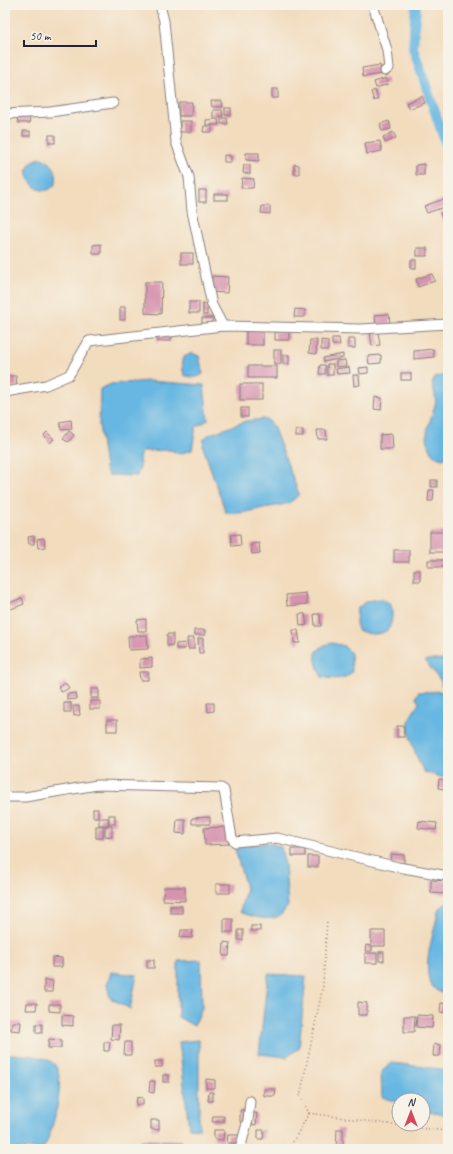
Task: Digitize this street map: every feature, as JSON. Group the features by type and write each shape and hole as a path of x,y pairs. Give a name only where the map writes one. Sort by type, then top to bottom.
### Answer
{"street":[{"path":"162,5 176,142 190,177 192,211 212,305 223,326"},
{"path":"373,5 387,50 388,68 385,71"},
{"path":"5,114 50,112 113,103"},
{"path":"5,392 46,385 69,375 89,341 223,326 361,329 448,324"},
{"path":"5,795 7,798 25,797 78,787 103,785 221,788 224,790 232,838 235,842 278,838 398,867 448,876"},
{"path":"240,1149 248,1120 250,1101"}],"path":[{"path":"309,1113 300,1096 323,986 326,919"},
{"path":"309,1113 448,1131"},
{"path":"289,1149 309,1113"}],"water":[{"path":"41,158 52,165 56,175 56,183 49,189 43,190 36,187 31,182 28,175 28,168 32,162"},
{"path":"192,353 199,356 203,374 200,376 191,377 184,375 184,357"},
{"path":"448,375 448,457 442,459 434,456 428,441 427,430 435,403 432,383 436,377"},
{"path":"148,381 204,385 208,420 196,427 192,450 179,454 171,450 143,451 139,457 140,466 137,476 108,475 105,469 99,424 100,389 111,384"},
{"path":"263,419 269,421 273,426 299,494 286,504 242,512 226,513 203,447 204,439 208,435 246,421"},
{"path":"380,599 391,605 392,617 388,629 383,633 376,634 365,633 358,630 356,623 357,609 366,601"},
{"path":"332,643 344,646 351,653 352,672 342,678 334,679 322,677 317,665 317,651 325,645"},
{"path":"426,660 448,660 448,689 442,686 441,681"},
{"path":"448,691 448,779 424,772 413,747 409,733 409,722 419,703 416,698 418,692"},
{"path":"270,843 281,847 285,865 288,906 283,913 275,918 254,917 240,912 246,888 235,849 236,846"},
{"path":"448,903 448,994 438,991 432,986 429,978 428,958 439,908"},
{"path":"201,960 202,1008 194,1026 178,1017 178,961"},
{"path":"111,972 137,975 130,1009 110,998 107,985"},
{"path":"268,974 306,976 299,1048 287,1057 259,1054"},
{"path":"199,1040 199,1129 189,1128 179,1042"},
{"path":"13,1054 34,1056 45,1059 54,1064 58,1071 59,1093 57,1106 47,1142 43,1149 5,1149 5,1055"},
{"path":"392,1063 448,1070 448,1115 431,1112 431,1092 391,1092 391,1100 382,1097 381,1072"},
{"path":"141,1140 181,1141 181,1149 142,1149"}],"building":[{"path":"380,65 381,74 363,77 362,68"},
{"path":"386,78 388,84 376,88 374,82"},
{"path":"272,89 278,89 278,98 272,98"},
{"path":"375,90 378,99 374,101 371,92"},
{"path":"422,96 425,103 409,109 406,103"},
{"path":"211,101 222,101 223,107 212,107"},
{"path":"179,102 192,102 191,116 179,116"},
{"path":"225,108 231,108 231,115 225,115"},
{"path":"213,110 222,110 223,116 213,117"},
{"path":"29,117 30,123 18,123 17,118"},
{"path":"221,118 227,118 228,124 221,124"},
{"path":"218,119 219,125 206,125 206,120"},
{"path":"180,121 191,121 191,132 180,132"},
{"path":"389,121 391,129 382,131 380,124"},
{"path":"204,126 212,126 212,132 203,132"},
{"path":"23,131 30,131 30,136 23,136"},
{"path":"393,132 396,138 385,143 383,137"},
{"path":"49,135 55,135 55,143 49,143"},
{"path":"380,141 382,151 367,154 365,143"},
{"path":"246,153 259,153 259,161 246,160"},
{"path":"224,155 231,156 231,162 224,162"},
{"path":"294,164 299,165 299,174 294,174"},
{"path":"424,164 424,175 416,175 416,165"},
{"path":"244,165 250,165 250,174 243,173"},
{"path":"242,178 254,179 253,188 241,188"},
{"path":"199,190 206,190 206,202 199,202"},
{"path":"214,194 228,194 228,200 214,200"},
{"path":"444,199 447,206 427,213 424,206"},
{"path":"262,206 270,206 270,214 261,213"},
{"path":"447,211 448,222 444,223 440,213"},
{"path":"101,244 101,254 93,254 93,245"},
{"path":"417,248 427,248 427,256 417,256"},
{"path":"181,253 193,253 193,264 181,264"},
{"path":"411,260 416,260 416,268 411,268"},
{"path":"432,274 435,281 418,287 416,279"},
{"path":"212,276 228,277 227,293 211,292"},
{"path":"145,282 162,282 161,314 145,313"},
{"path":"189,302 199,302 199,313 189,313"},
{"path":"203,304 207,304 207,315 203,315"},
{"path":"120,307 125,307 125,320 120,320"},
{"path":"295,309 305,310 305,317 294,317"},
{"path":"389,314 390,324 376,326 375,315"},
{"path":"202,318 212,318 213,324 202,324"},
{"path":"246,330 263,330 263,345 246,345"},
{"path":"275,332 289,332 289,340 275,340"},
{"path":"370,332 378,332 380,345 372,346"},
{"path":"157,335 171,335 171,341 157,341"},
{"path":"332,338 339,338 340,345 332,345"},
{"path":"348,339 355,339 355,348 348,348"},
{"path":"310,340 317,340 316,354 309,353"},
{"path":"321,340 328,341 328,350 321,350"},
{"path":"433,349 434,357 414,359 414,351"},
{"path":"274,350 281,350 281,364 274,364"},
{"path":"343,354 343,358 324,362 323,358"},
{"path":"283,355 289,355 289,364 283,364"},
{"path":"381,355 381,363 369,364 368,356"},
{"path":"345,360 346,366 336,367 336,361"},
{"path":"327,364 333,364 333,375 327,375"},
{"path":"320,365 325,365 325,374 319,374"},
{"path":"248,366 277,366 277,378 248,378"},
{"path":"349,367 350,373 337,374 336,369"},
{"path":"368,367 368,373 360,374 359,368"},
{"path":"401,373 411,373 411,380 401,380"},
{"path":"353,375 359,375 360,385 354,386"},
{"path":"7,376 16,376 17,386 8,387"},
{"path":"240,384 262,384 262,400 240,400"},
{"path":"375,397 382,398 381,410 374,409"},
{"path":"241,408 248,408 248,417 241,417"},
{"path":"71,420 72,429 61,430 60,422"},
{"path":"296,430 303,430 303,436 296,436"},
{"path":"317,430 326,430 327,439 318,439"},
{"path":"69,431 74,435 68,442 63,439"},
{"path":"47,432 54,439 50,443 44,435"},
{"path":"392,434 393,449 380,449 380,435"},
{"path":"431,480 437,480 437,487 431,487"},
{"path":"429,490 434,490 433,501 428,501"},
{"path":"430,532 445,532 445,552 430,552"},
{"path":"240,534 241,545 232,546 231,535"},
{"path":"34,536 34,544 29,544 28,537"},
{"path":"44,538 45,547 38,548 37,539"},
{"path":"259,543 260,553 252,554 251,544"},
{"path":"394,550 409,550 409,562 394,562"},
{"path":"428,560 444,560 444,567 428,567"},
{"path":"414,570 420,570 420,581 414,581"},
{"path":"306,593 307,604 287,606 286,595"},
{"path":"22,598 24,604 11,609 9,603"},
{"path":"299,614 305,614 307,625 300,626"},
{"path":"314,614 320,614 321,626 315,626"},
{"path":"146,619 146,631 138,631 137,620"},
{"path":"194,630 205,630 205,635 194,635"},
{"path":"293,630 298,630 300,643 294,643"},
{"path":"167,634 173,634 173,645 167,646"},
{"path":"147,635 148,649 129,650 128,636"},
{"path":"187,638 194,638 194,649 188,649"},
{"path":"198,638 203,638 203,653 199,653"},
{"path":"185,643 185,649 176,649 176,644"},
{"path":"152,658 152,667 140,668 140,659"},
{"path":"139,672 148,672 148,680 140,680"},
{"path":"65,682 69,688 62,692 58,687"},
{"path":"91,689 99,689 99,698 91,698"},
{"path":"76,693 77,699 67,700 67,694"},
{"path":"90,701 100,701 100,709 90,709"},
{"path":"64,703 71,703 71,712 64,712"},
{"path":"207,703 214,703 214,711 208,712"},
{"path":"73,706 79,706 80,715 74,716"},
{"path":"107,720 117,720 117,731 107,731"},
{"path":"397,726 404,726 404,737 397,737"},
{"path":"439,779 445,780 444,789 438,788"},
{"path":"93,809 98,809 98,817 93,817"},
{"path":"109,815 115,815 115,824 109,824"},
{"path":"210,817 210,824 192,824 192,818"},
{"path":"99,818 108,818 108,825 99,825"},
{"path":"177,819 185,819 185,834 176,833"},
{"path":"419,821 437,823 436,830 418,828"},
{"path":"96,826 103,826 103,838 96,838"},
{"path":"105,826 112,826 112,837 105,836"},
{"path":"229,827 229,844 205,845 204,828"},
{"path":"292,849 305,849 305,856 292,856"},
{"path":"391,854 404,855 404,864 390,863"},
{"path":"308,856 318,856 318,867 308,867"},
{"path":"431,880 448,881 447,894 431,893"},
{"path":"216,884 230,884 230,893 216,893"},
{"path":"164,887 185,887 185,901 163,900"},
{"path":"170,906 182,906 182,913 170,913"},
{"path":"224,919 233,919 233,932 224,932"},
{"path":"251,926 260,926 260,931 251,931"},
{"path":"181,930 193,930 192,938 180,937"},
{"path":"238,930 243,930 243,940 238,940"},
{"path":"371,931 385,931 385,946 372,946 372,951 365,951 366,945 371,946"},
{"path":"224,942 230,943 229,956 223,956"},
{"path":"379,952 384,952 384,961 379,961"},
{"path":"365,953 377,953 377,963 365,963"},
{"path":"52,957 62,958 62,967 52,967"},
{"path":"147,960 154,960 154,968 147,968"},
{"path":"44,980 53,981 52,992 44,992"},
{"path":"358,1002 367,1003 367,1015 358,1015"},
{"path":"27,1003 37,1003 36,1010 26,1010"},
{"path":"441,1003 448,1004 448,1013 440,1012"},
{"path":"49,1004 60,1004 60,1012 49,1011"},
{"path":"62,1015 73,1016 73,1026 62,1025"},
{"path":"417,1015 433,1016 432,1028 416,1027"},
{"path":"404,1016 415,1016 414,1032 404,1032"},
{"path":"12,1022 21,1022 20,1031 11,1030"},
{"path":"36,1024 42,1024 42,1033 36,1033"},
{"path":"112,1025 120,1025 119,1040 111,1039"},
{"path":"49,1039 61,1040 61,1048 48,1048"},
{"path":"104,1042 110,1042 109,1051 104,1051"},
{"path":"125,1042 131,1042 131,1055 124,1055"},
{"path":"434,1044 441,1045 440,1056 433,1056"},
{"path":"155,1061 162,1061 162,1067 155,1067"},
{"path":"163,1075 169,1075 169,1082 163,1082"},
{"path":"206,1079 215,1080 215,1088 206,1088"},
{"path":"150,1081 155,1081 154,1093 149,1092"},
{"path":"264,1089 276,1089 275,1096 264,1096"},
{"path":"209,1092 213,1092 213,1101 208,1101"},
{"path":"137,1097 143,1098 143,1105 136,1105"},
{"path":"240,1110 247,1110 246,1122 240,1122"},
{"path":"252,1113 257,1113 256,1125 251,1124"},
{"path":"213,1116 224,1116 224,1122 212,1122"},
{"path":"151,1120 159,1120 159,1130 151,1129"},
{"path":"337,1129 343,1129 343,1149 336,1149"},
{"path":"214,1130 224,1130 223,1140 214,1139"},
{"path":"258,1130 264,1130 263,1139 258,1139"},
{"path":"228,1135 241,1135 241,1138 238,1138 238,1143 227,1143"}],"waterway":[{"path":"416,5 413,48 448,150"}]}
